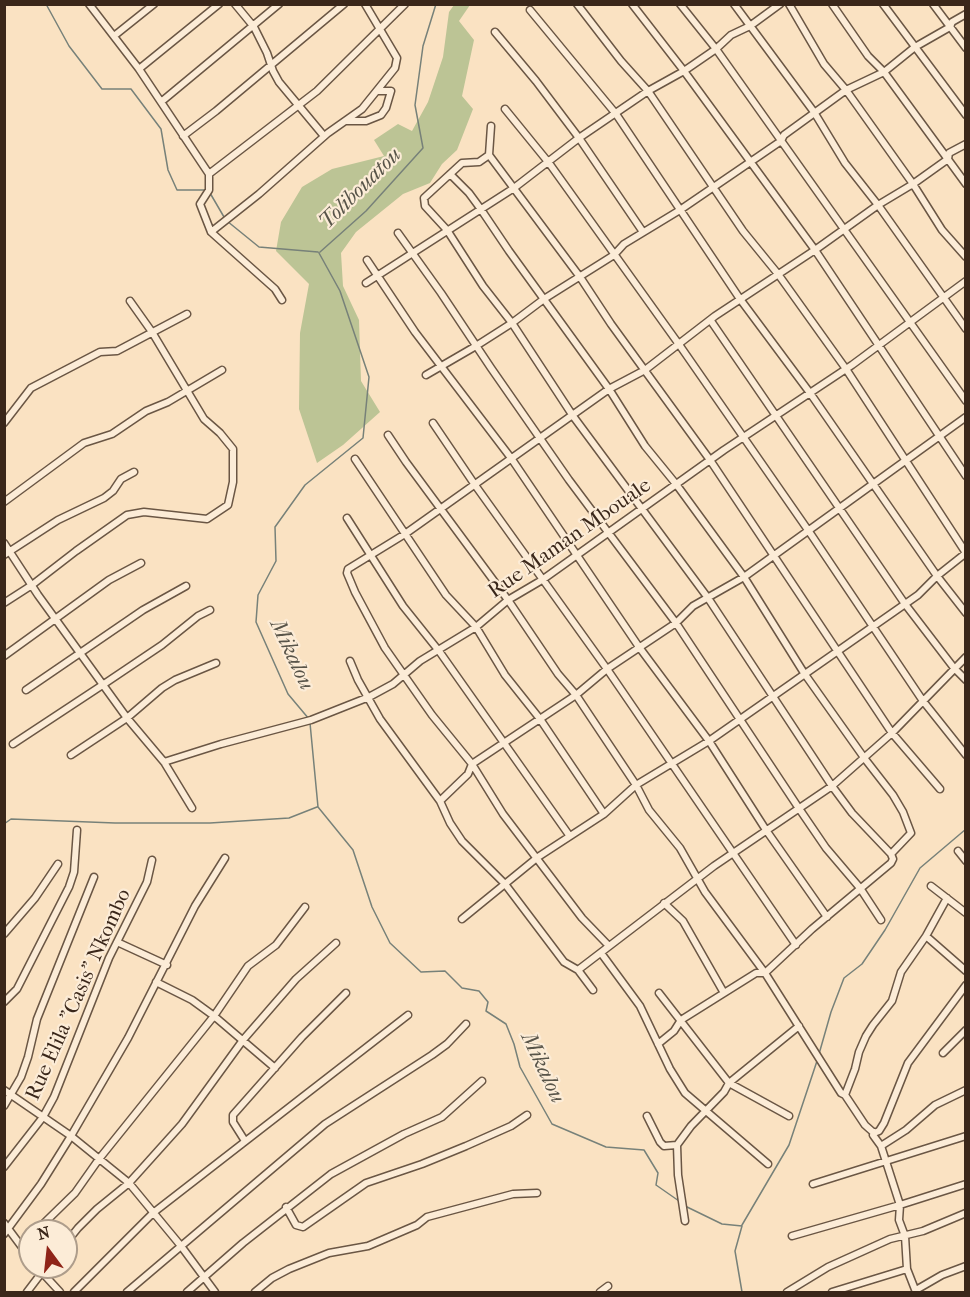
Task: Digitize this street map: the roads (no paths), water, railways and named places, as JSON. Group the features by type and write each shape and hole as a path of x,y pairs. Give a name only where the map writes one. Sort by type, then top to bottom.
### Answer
{"street":[{"path":"89,4 139,69 209,174 208,190 200,204 211,232 275,290 282,300"},
{"path":"114,36 154,4"},
{"path":"139,69 219,4"},
{"path":"235,4 254,27 279,82 324,136"},
{"path":"161,102 279,4"},
{"path":"183,136 344,4"},
{"path":"211,232 259,194 324,136 362,110 395,68 398,58 365,4"},
{"path":"209,174 299,106 381,30 405,4"},
{"path":"462,919 538,857 604,814 636,785 710,741 918,595 966,553 846,369 778,274 743,231 648,91 621,61 577,4"},
{"path":"632,4 815,250 966,476"},
{"path":"680,4 716,49 966,402"},
{"path":"734,4 814,112 845,163 878,205 966,329"},
{"path":"366,283 514,188 579,138 648,91 684,71 716,49 731,35 750,26 780,4"},
{"path":"789,4 824,64 846,90 913,184 942,230 966,257"},
{"path":"832,4 868,56 884,72 966,184"},
{"path":"884,4 966,115"},
{"path":"933,4 966,48"},
{"path":"530,10 616,114 740,299 810,393 937,576 966,613"},
{"path":"426,375 476,346 544,299 614,255 624,244 680,210 781,141 784,135 846,90 884,72 915,47 950,27 952,22 966,14"},
{"path":"495,32 579,138 643,232"},
{"path":"346,121 366,121 381,115 386,108 391,91 377,91"},
{"path":"505,109 549,163 678,343 808,530 922,701 966,755"},
{"path":"491,126 489,155 580,277 710,460 775,554 892,733 940,789"},
{"path":"609,946 582,918 538,857 503,814 472,764 432,715 385,648 347,573 351,566 405,534 609,389 645,369 715,316 878,205 913,184 948,159 949,153 966,144"},
{"path":"489,155 479,162 462,163 423,201 425,206 447,230 573,416 708,598 832,786 852,813 891,854 893,859 765,973 756,973 681,1020 674,1031 658,1044"},
{"path":"450,174 480,208 609,389 645,446 676,484 744,577 804,674 893,795 911,831 910,836 891,854"},
{"path":"398,233 611,538 676,623 826,848 860,888 881,920"},
{"path":"367,260 403,315 511,458 639,647 710,741 766,830 827,917"},
{"name":"Rue Maman Mbouale","path":"164,762 220,744 310,720 369,697 405,675 420,661 476,627 508,600 610,534 676,484 846,369 966,281"},
{"path":"4,603 127,515 144,512 207,519 228,505 233,482 233,449 204,419 152,332 130,301"},
{"path":"4,423 31,388 100,352 117,351 187,314"},
{"path":"711,321 905,604 954,668 966,680"},
{"path":"4,502 84,443 112,434 146,411 168,402 222,370"},
{"path":"440,801 468,774 472,764 576,695 608,669 676,623 693,606 744,577 966,417"},
{"path":"434,423 542,580 608,669 796,945"},
{"path":"388,435 405,462 508,600 558,674 576,695 636,785 649,810 680,848 696,878 765,973 840,1093 845,1095 865,1125 874,1133 873,1135 881,1146 900,1205 899,1220 904,1236 909,1280 916,1291 942,1275 966,1266"},
{"path":"355,459 446,595 476,627 505,675 540,719 604,814"},
{"path":"7,553 58,520 104,498 113,491 121,479 134,472"},
{"path":"347,518 403,606 439,651 569,835"},
{"path":"4,543 7,553 127,718 164,762 192,808"},
{"path":"4,656 109,580 141,563"},
{"path":"26,690 143,610 186,586"},
{"path":"13,744 162,645 198,616 210,610"},
{"path":"578,970 696,878 832,786 865,759 966,657"},
{"path":"350,661 380,719 440,801 450,823 462,841 505,884 564,962 578,970 593,990"},
{"path":"71,755 127,718 168,684 216,663"},
{"path":"4,1002 16,989 69,887 74,872 77,830"},
{"path":"958,851 966,861"},
{"path":"18,1242 6,1228 41,1184 71,1136 128,1038 195,906 225,858"},
{"name":"Rue Elila \"Casis\" Nkombo","path":"4,1167 43,1117 54,1096 117,942 147,882 152,860"},
{"path":"4,933 35,898 58,864"},
{"path":"4,1106 21,1077 37,1019 94,877"},
{"path":"931,886 966,912"},
{"path":"845,1095 866,1036 892,1001 901,972 926,936 947,898"},
{"path":"664,903 683,921 724,993"},
{"path":"49,1219 69,1200 99,1159 214,1016 248,966 276,945 305,907"},
{"path":"926,936 966,970"},
{"path":"117,942 167,965"},
{"path":"78,1230 91,1215 129,1183 173,1135 243,1040 296,979 336,943"},
{"path":"600,953 640,1006 675,1079 685,1093 768,1164"},
{"path":"156,982 192,1000 275,1068"},
{"path":"874,1133 879,1131 885,1123 908,1063 966,984"},
{"path":"245,1141 232,1118 328,1009 346,993"},
{"path":"659,993 729,1083 789,1116"},
{"path":"74,1293 153,1213 408,1015"},
{"path":"127,1293 325,1124 440,1050 466,1024"},
{"path":"685,1221 678,1175 677,1145 724,1092 729,1083 799,1026"},
{"path":"943,1053 966,1030"},
{"path":"187,1293 286,1207 331,1174 404,1134 442,1117 482,1081"},
{"path":"4,1090 71,1136 129,1183 205,1276 215,1293"},
{"path":"881,1146 906,1130 935,1105 966,1090"},
{"path":"286,1207 296,1225 303,1227 366,1183 422,1164 465,1146 511,1126 526,1115"},
{"path":"647,1116 664,1146 677,1145"},
{"path":"813,1184 966,1136"},
{"path":"792,1236 966,1184"},
{"path":"255,1293 272,1278 289,1269 329,1253 368,1246 417,1225 427,1216 513,1194 537,1193"},
{"path":"787,1293 828,1267 890,1239 923,1231 966,1213"},
{"path":"832,1293 907,1269"},
{"path":"27,1293 37,1279"},
{"path":"46,1279 60,1293"},
{"path":"600,1293 608,1286"}],"waterway":[{"name":"Mikalou","path":"46,4 69,46 102,89 131,89 161,129 168,170 177,190 206,190"},
{"name":"Tolibouatou","path":"320,252 366,211 423,148 415,105 423,46 436,4"},
{"name":"Mikalou","path":"210,193 224,217"},
{"name":"Mikalou","path":"227,221 259,247 318,252"},
{"name":"Mikalou","path":"309,719 288,694 256,622 258,595 276,561 275,527 305,485 363,438 369,377 340,291 319,253"},
{"name":"Mikalou","path":"310,723 318,807 353,850 372,907 390,943 421,972 445,971 462,988 479,991 488,1002 486,1011 506,1024 520,1067 552,1124 606,1147 644,1150 658,1173 656,1185 679,1201"},
{"path":"4,824 11,819 115,823 210,823 289,818 317,807"},
{"path":"819,1054 844,978 862,964 885,930 920,868 966,829"},
{"path":"742,1225 789,1145 817,1061"},
{"name":"Mikalou","path":"685,1206 722,1224 742,1226 735,1251 742,1292"}]}
